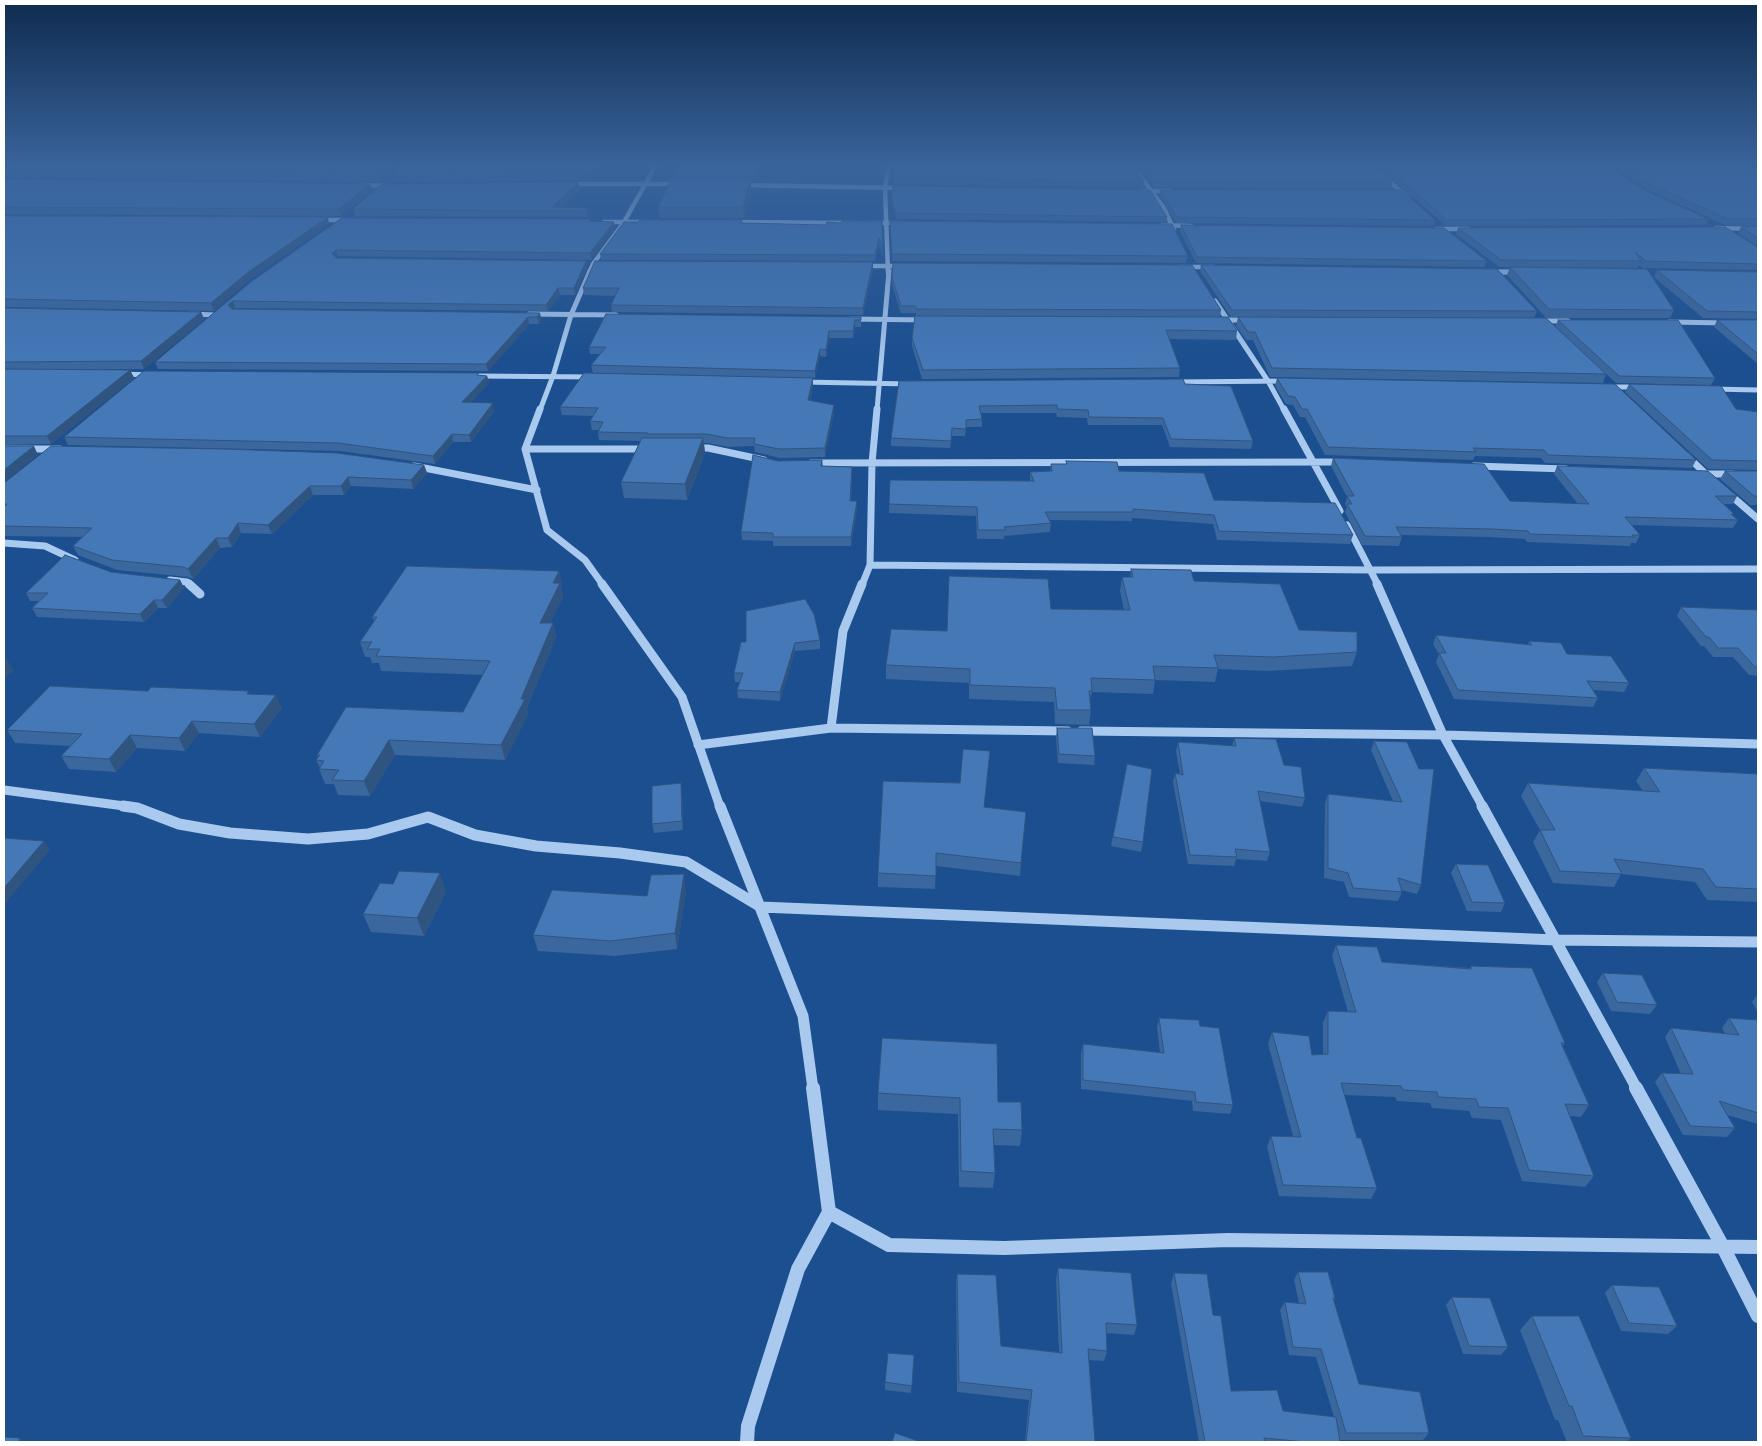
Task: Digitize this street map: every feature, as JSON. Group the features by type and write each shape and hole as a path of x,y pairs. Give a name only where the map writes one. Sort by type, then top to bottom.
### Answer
{"street":[{"path":"618,230 593,264 570,315 553,376 525,449 547,530 585,560 682,697 716,797 761,906 803,1016 829,1212 798,1269 748,1426 747,1442"},
{"path":"831,728 843,631 870,565 872,463 889,266 886,230"},
{"path":"1445,230 1451,236"},
{"path":"1188,259 1197,275"},
{"path":"859,266 908,266"},
{"path":"1490,266 1504,279"},
{"path":"1172,267 1222,268"},
{"path":"1478,272 1527,272"},
{"path":"1213,298 1268,381 1372,570 1443,735 1723,1247 1758,1316"},
{"path":"208,321 223,309"},
{"path":"187,314 216,315"},
{"path":"523,314 620,316"},
{"path":"1536,314 1550,328"},
{"path":"845,319 934,320"},
{"path":"1208,320 1256,320"},
{"path":"1533,321 1572,322"},
{"path":"1660,322 1739,323"},
{"path":"138,380 153,372"},
{"path":"117,374 145,375"},
{"path":"473,376 602,378"},
{"path":"1168,382 1298,381"},
{"path":"790,382 919,384"},
{"path":"1606,383 1615,387 1622,394"},
{"path":"1615,387 1643,388"},
{"path":"1701,389 1758,390"},
{"path":"48,454 64,446"},
{"path":"689,448 708,448 770,461"},
{"path":"4,449 55,449"},
{"path":"525,449 650,449"},
{"path":"1685,454 1714,481"},
{"path":"807,463 1312,460 1352,462"},
{"path":"406,465 537,490"},
{"path":"1470,466 1578,470"},
{"path":"1696,474 1741,474"},
{"path":"1721,487 1758,519"},
{"path":"4,543 45,546 82,563"},
{"path":"870,565 1372,570 1758,569"},
{"path":"159,579 186,582 200,594"},
{"path":"698,744 831,728 1443,735 1758,744"},
{"path":"4,790 137,808 179,824 230,833 308,839 368,834 428,817 475,835 536,846 620,853 686,862 761,906 1556,940 1758,942"},
{"path":"829,1212 889,1245 1004,1248 1228,1240 1758,1247"}],"building":[{"path":"4,230 309,230 247,273 211,303 4,299"},
{"path":"324,230 607,230 590,253 336,250 332,253 336,258 586,261 574,288 558,288 546,305 233,301 228,305 232,309 540,313 537,317 528,317 486,364 155,362 252,281"},
{"path":"618,230 882,230 883,251 879,238 875,255 600,254"},
{"path":"891,230 1175,230 1188,256 892,254"},
{"path":"1184,230 1447,230 1487,261 1197,257"},
{"path":"1461,230 1731,230 1758,247 1758,264 1646,261 1635,252 1641,261 1501,260"},
{"path":"1746,230 1758,230 1758,238"},
{"path":"595,261 873,262 863,308 611,305 619,288 583,288"},
{"path":"893,263 1192,265 1221,310 916,309 916,306 901,306 892,278"},
{"path":"1201,265 1497,269 1537,311 1232,310"},
{"path":"1510,267 1647,269 1674,310 1549,309"},
{"path":"1657,270 1758,272 1758,312 1707,311"},
{"path":"4,308 201,312 141,361 4,362"},
{"path":"606,314 861,317 861,320 855,320 853,331 829,331 826,350 820,349 815,371 591,365 606,347 589,347"},
{"path":"915,316 1228,317 1237,331 1166,330 1180,368 923,370 912,338"},
{"path":"1238,317 1546,318 1606,374 1272,368 1255,332 1248,332"},
{"path":"1558,320 1678,320 1715,378 1619,376"},
{"path":"1717,320 1758,320 1758,354"},
{"path":"4,369 130,370 47,436 4,436"},
{"path":"144,371 479,373 477,375 487,376 462,402 493,403 469,435 452,434 433,456 338,443 64,437"},
{"path":"584,373 813,378 808,400 834,405 825,448 779,449 754,444 755,438 727,438 707,434 598,432 603,422 590,421 598,408 560,407"},
{"path":"1277,378 1615,384 1696,460 1548,455 1544,450 1473,448 1476,452 1328,447 1307,409 1302,409 1295,397 1288,396"},
{"path":"1183,379 1185,384 1231,386 1253,441 1171,439 1163,418 1089,417 1088,410 1057,409 1057,405 979,406 982,419 966,420 966,429 952,428 951,441 891,438 899,381"},
{"path":"1629,384 1721,386 1736,409 1758,412 1758,461 1712,460"},
{"path":"642,438 703,438 685,484 621,482"},
{"path":"4,446 34,446 4,470"},
{"path":"51,446 337,453 424,465 411,480 348,477 341,486 310,486 268,525 238,523 228,538 216,538 188,569 112,560 73,546 92,528 4,526 4,507 7,504 4,504 4,483"},
{"path":"753,455 778,461 822,460 821,466 852,467 850,501 857,501 851,537 773,537 773,533 741,532"},
{"path":"1333,458 1484,464 1510,501 1589,504 1557,466 1708,471 1737,496 1715,496 1738,520 1625,517 1640,535 1632,535 1634,537 1530,534 1528,531 1492,529 1396,527 1402,537 1365,536 1347,504 1352,504 1347,496 1354,496"},
{"path":"1066,461 1117,462 1119,471 1204,473 1214,500 1335,503 1353,535 1219,531 1214,515 1133,509 1133,512 1045,512 1051,523 1004,527 1005,530 978,530 977,507 889,504 890,480 1034,481 1030,472 1052,471 1051,464 1067,464"},
{"path":"1725,471 1758,471 1758,496 1754,496"},
{"path":"65,555 111,572 180,580 162,600 154,600 140,614 32,608 48,593 26,593"},
{"path":"407,566 559,571 553,583 560,583 540,623 553,623 521,699 525,699 501,745 389,740 364,781 332,780 339,770 319,769 324,761 316,760 320,755 317,755 346,707 463,712 490,661 376,656 380,649 367,649 372,642 360,642 377,617 372,617"},
{"path":"1131,569 1191,570 1194,581 1280,584 1299,630 1357,632 1357,652 1273,657 1214,655 1218,668 1153,666 1155,680 1091,678 1092,691 1089,691 1091,710 1057,710 1055,688 970,685 970,669 886,665 891,629 947,631 949,576 1048,579 1051,609 1130,610 1122,577 1133,577"},
{"path":"805,599 814,614 820,640 795,643 780,692 737,690 743,673 734,673 741,642 746,642 746,611"},
{"path":"1681,607 1758,610 1758,667 1755,667 1738,648 1718,648 1709,637 1706,637"},
{"path":"1436,635 1532,645 1529,641 1561,643 1567,654 1611,656 1629,683 1587,681 1598,698 1458,690 1439,653 1446,653"},
{"path":"50,686 148,691 151,687 249,691 247,694 276,695 254,724 192,721 179,738 130,735 109,759 61,756 82,734 7,730"},
{"path":"1057,728 1092,728 1095,756 1059,754"},
{"path":"1234,738 1276,739 1284,765 1301,767 1305,798 1258,791 1270,852 1235,849 1237,857 1190,855 1175,773 1183,775 1178,742 1236,746"},
{"path":"1374,741 1407,742 1419,769 1434,769 1421,885 1398,878 1402,892 1353,888 1348,873 1328,868 1328,794 1402,802"},
{"path":"963,749 990,751 984,807 1026,812 1021,863 936,853 936,876 878,873 883,781 960,783"},
{"path":"1127,764 1152,769 1143,842 1113,837"},
{"path":"1644,768 1758,774 1758,889 1716,887 1703,869 1614,859 1622,874 1560,871 1540,830 1555,830 1528,783 1660,792"},
{"path":"681,783 682,821 652,824 652,786"},
{"path":"4,838 44,841 4,888"},
{"path":"1456,864 1488,865 1505,903 1472,902"},
{"path":"399,871 440,873 417,918 363,914 380,883 393,884"},
{"path":"684,874 675,933 611,941 533,935 552,890 647,896 651,875"},
{"path":"1336,945 1377,947 1382,962 1471,969 1471,966 1532,968 1565,1043 1561,1043 1589,1105 1565,1104 1594,1176 1529,1170 1508,1108 1479,1107 1476,1099 1438,1097 1437,1092 1403,1090 1401,1086 1341,1083 1357,1138 1361,1138 1377,1188 1283,1185 1271,1136 1301,1137 1272,1032 1309,1036 1312,1055 1328,1054 1328,1011 1356,1012"},
{"path":"1603,973 1642,975 1657,1005 1617,1002"},
{"path":"1159,1018 1199,1020 1200,1026 1219,1028 1233,1105 1196,1102 1195,1092 1083,1080 1083,1044 1164,1053"},
{"path":"1729,1018 1758,1020 1758,1113 1719,1101 1735,1128 1690,1126 1662,1073 1693,1074 1671,1028 1739,1035"},
{"path":"882,1038 997,1044 998,1102 1021,1102 1022,1130 993,1129 995,1173 961,1171 960,1098 878,1093"},
{"path":"1058,1268 1131,1273 1137,1325 1106,1323 1107,1351 1088,1349 1095,1442 1026,1442 1032,1390 959,1382 957,1274 996,1275 1001,1346 1062,1353"},
{"path":"1298,1272 1328,1272 1335,1298 1333,1298 1359,1384 1420,1392 1429,1433 1346,1433 1321,1349 1293,1347 1285,1302 1306,1304"},
{"path":"1174,1273 1207,1274 1213,1315 1221,1316 1231,1391 1277,1390 1283,1411 1336,1417 1340,1442 1305,1442 1264,1438 1265,1442 1205,1442"},
{"path":"1612,1285 1659,1287 1677,1326 1629,1323"},
{"path":"1452,1297 1490,1298 1508,1347 1469,1346"},
{"path":"1532,1316 1579,1316 1631,1438 1583,1436 1572,1406 1569,1406"},
{"path":"888,1353 914,1355 912,1386 885,1382"},
{"path":"895,1433 921,1442 892,1442"},
{"path":"4,1437 20,1438 18,1442 4,1442"}]}
